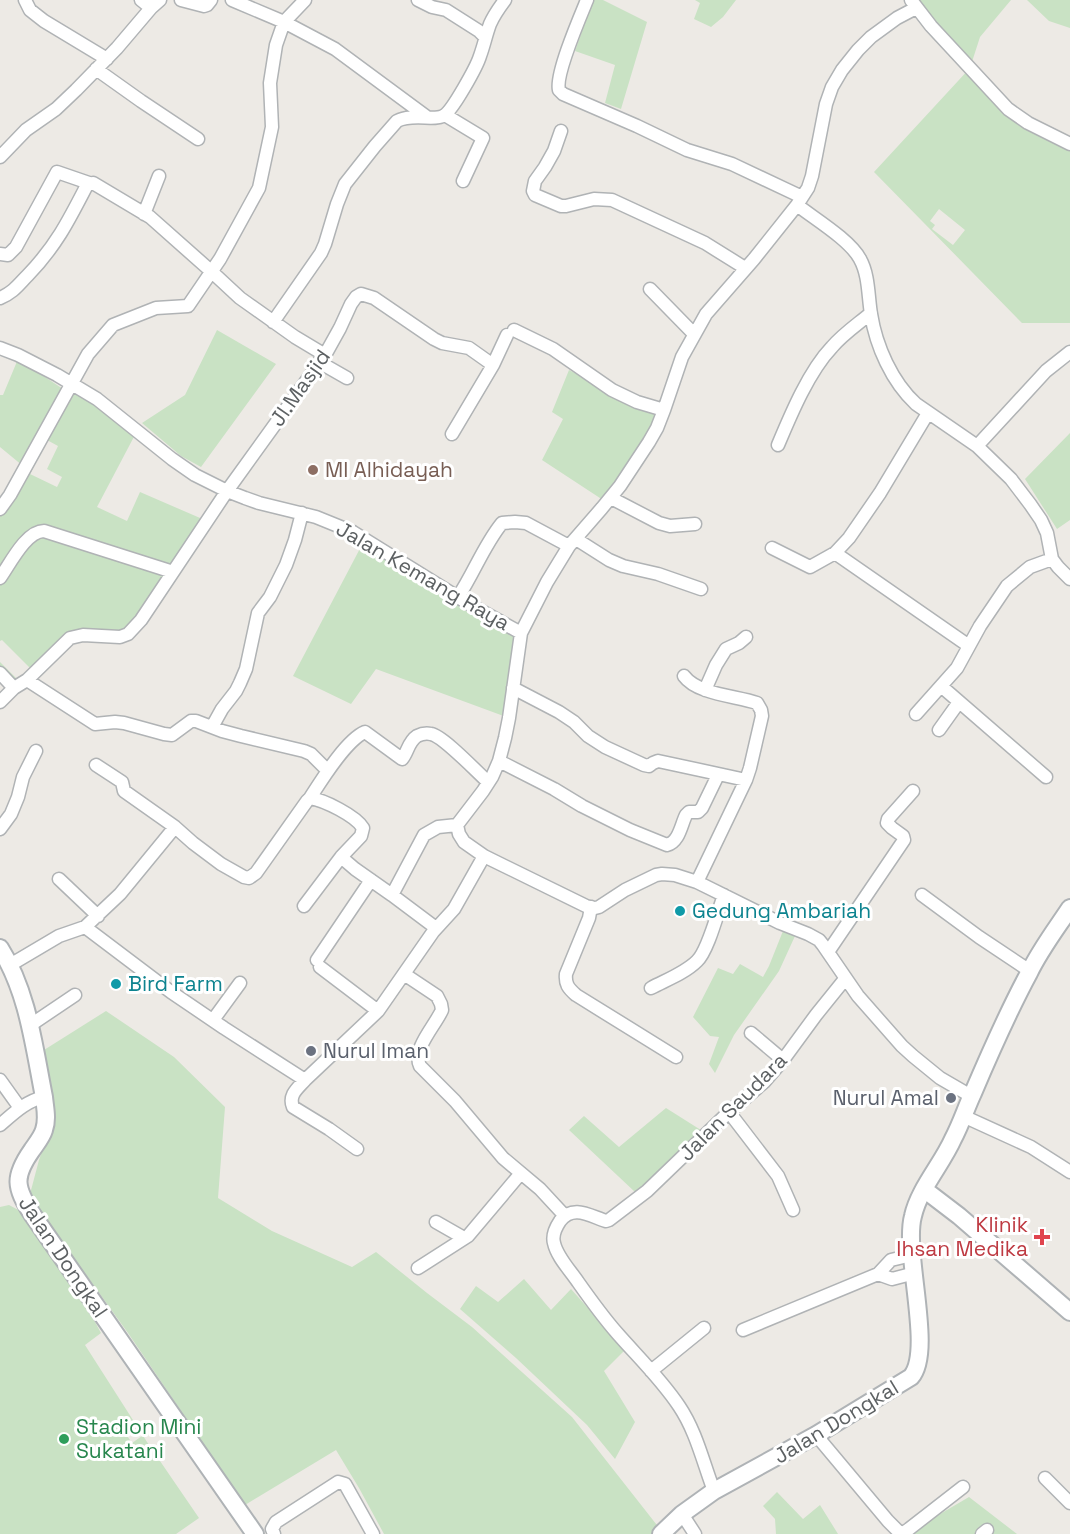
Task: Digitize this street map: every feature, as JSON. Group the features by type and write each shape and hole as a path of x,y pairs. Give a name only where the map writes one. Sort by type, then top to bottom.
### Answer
{"street":[{"path":"25,0 30,10 44,21 107,59"},
{"path":"0,157 26,130 52,113 65,101 107,59 156,4 141,0"},
{"path":"181,0 204,6 211,0"},
{"path":"232,0 284,22 336,49 427,117"},
{"path":"0,509 88,354 113,325 156,308 188,306 212,272 259,188 272,127 270,83 276,45 284,22 305,0"},
{"path":"418,0 432,7 447,10 485,37"},
{"path":"273,322 321,253 340,193 351,176 397,121 408,117 445,115 480,57 485,37 505,0"},
{"path":"587,0 558,81 559,90 563,94 687,150 732,164 752,173 799,201 856,253 865,270 871,313 879,345 894,376 908,397 978,446 1011,479 1030,504 1047,533 1052,559 1070,579"},
{"path":"521,633 547,582 573,542 611,498 649,442 664,410 676,371 706,314 799,201 813,176 826,104 832,87 842,70 871,37 913,4 1008,109 1028,123 1070,144"},
{"path":"96,69 198,139"},
{"path":"445,115 483,138 464,181"},
{"path":"561,131 550,160 535,181 533,191 535,195 561,206 594,199 612,200 705,243 746,268"},
{"path":"0,254 8,255 16,247 57,172 93,183 156,222 240,298 347,378"},
{"path":"144,214 159,176"},
{"path":"0,298 10,294 46,256 66,226 89,183"},
{"path":"650,289 694,334"},
{"name":"Jl.Masjid","path":"27,680 70,638 83,635 114,637 128,634 141,620 227,491 322,358 356,297 367,294 434,339 442,343 469,348 493,365"},
{"path":"778,445 815,370 831,348 871,313"},
{"path":"452,434 510,332 553,349 612,390 637,402 664,410"},
{"name":"Jalan Kemang Raya","path":"0,348 57,375 103,404 184,467 227,491 259,503 328,521 353,532 521,633 506,738 499,761 488,782 457,825"},
{"path":"978,446 1032,385 1070,352"},
{"path":"772,548 810,567 835,553 849,538 880,493 928,413"},
{"path":"611,498 659,523 670,526 695,524"},
{"path":"212,727 240,683 246,669 258,613 270,597 286,565 302,513"},
{"path":"458,597 502,523 515,522 526,523 573,542 609,561 631,569 658,574 701,589"},
{"path":"0,578 24,543 38,531 173,572"},
{"path":"835,553 969,646"},
{"path":"916,714 957,668 1007,586 1030,567 1052,559"},
{"path":"705,690 726,649 747,637"},
{"path":"0,673 14,688"},
{"path":"684,675 692,683 705,690 753,702 760,706 762,716 746,780 697,882"},
{"path":"0,702 14,688 27,680 95,724 124,723 172,735 191,721 203,722 222,731 304,751 311,754 328,771"},
{"path":"941,686 1046,777"},
{"path":"513,688 567,717 588,736 605,747 644,765 649,766 658,761 746,780"},
{"path":"939,730 959,702"},
{"path":"96,765 122,782 124,791 175,827 221,864 249,878 260,869 328,771 356,738 365,732 402,759 415,738 422,734 430,734 446,742 488,782"},
{"path":"0,829 11,814 23,777 36,751"},
{"path":"499,761 630,830 667,845 676,840 686,815 689,812 698,812 702,808 718,775"},
{"path":"828,952 904,840 903,836 887,823 913,791"},
{"path":"304,906 363,832 362,825 322,800 310,798"},
{"path":"392,895 424,835 438,827 457,825 464,842 484,856 591,907 599,907 656,875 675,875 697,882 819,940 845,979 883,1025 913,1056 940,1078 971,1096"},
{"path":"10,965 59,936 85,927 136,876 175,827"},
{"path":"357,1149 293,1107 291,1098 305,1080 378,1011 436,928 454,909 484,856"},
{"path":"341,857 436,928"},
{"path":"59,879 98,916"},
{"path":"371,880 318,963 378,1011"},
{"path":"651,988 699,960 724,895"},
{"path":"922,895 1030,971"},
{"path":"591,907 589,918 566,974 566,984 576,995 676,1057"},
{"name":"Jalan Dongkal","path":"662,1534 682,1514 714,1491 816,1435 882,1396 915,1373 919,1362 919,1352 912,1255 913,1215 924,1190 945,1156 1030,971 1070,908"},
{"path":"85,927 171,992 305,1080"},
{"name":"Jalan Dongkal","path":"0,948 19,987 44,1097 45,1129 18,1174 21,1196 255,1534"},
{"path":"404,974 436,996 441,1004 442,1010 439,1017 419,1051 417,1060 420,1066 455,1101 495,1150 540,1189 565,1216 554,1235 557,1251 604,1318 670,1393 689,1423 714,1491"},
{"name":"Jalan Saudara","path":"565,1216 580,1212 606,1221 619,1214 647,1191 729,1112 764,1082 845,979"},
{"path":"213,1020 240,983"},
{"path":"29,1026 75,995"},
{"path":"751,1033 783,1060"},
{"path":"0,1080 20,1108"},
{"path":"0,1125 34,1099 44,1097"},
{"path":"729,1112 778,1176 793,1210"},
{"path":"963,1116 1031,1147 1070,1172"},
{"path":"418,1268 468,1236 521,1173"},
{"path":"924,1190 959,1216 1070,1312"},
{"path":"436,1222 464,1238"},
{"path":"743,1330 878,1274 891,1260 912,1255"},
{"path":"878,1274 892,1279 915,1273"},
{"path":"651,1371 704,1328"},
{"path":"816,1435 888,1521 902,1534 963,1487"},
{"path":"1045,1478 1070,1503"},
{"path":"274,1534 272,1529 276,1522 338,1482 345,1484 373,1534"},
{"path":"682,1514 695,1534"}],"green space":[{"path":"593,0 603,0 647,22 621,109 605,103 615,65 575,51"},
{"path":"695,0 736,0 723,17 711,27 694,19 700,3"},
{"path":"919,0 1011,0 980,37 970,68 914,4"},
{"path":"1027,0 1070,0 1070,28 1049,21"},
{"path":"970,68 990,90 1070,144 1070,323 1022,323 874,172","holes":["939,209 965,230 953,245 932,229 935,225 930,221"]},
{"path":"217,330 276,364 201,467 181,456 142,423 185,395"},
{"path":"18,359 63,389 23,466 0,447 0,395 3,395"},
{"path":"569,370 659,417 603,500 542,460 563,419 552,412"},
{"path":"71,384 137,431 97,507 127,521 140,492 207,521 128,634 83,635 14,688 0,673 0,662 18,680 31,669 2,640 0,641 0,509","holes":["47,440 58,446 47,469 62,477 57,487 30,474"]},
{"path":"1070,433 1070,520 1057,529 1025,479"},
{"path":"365,539 521,633 509,718 376,669 351,704 293,676"},
{"path":"783,931 795,936 779,971 734,1035 715,1073 709,1064 719,1037 710,1036 693,1017 718,968 733,974 740,964 763,977"},
{"path":"106,1011 174,1057 225,1107 218,1198 272,1231 352,1267 376,1252 472,1327 572,1417 660,1529 654,1534 384,1534 336,1450 245,1505 30,1194 53,1118 44,1050"},
{"path":"666,1108 704,1132 635,1192 569,1130 584,1116 619,1147"},
{"name":"Stadion Mini Sukatani","path":"9,1205 24,1213 88,1309 101,1333 85,1345 199,1518 176,1534 0,1534 0,1207","holes":["129,1417 142,1436 132,1443 119,1424"]},
{"path":"524,1279 551,1310 571,1289 625,1350 604,1371 635,1422 615,1459 587,1425 460,1309 476,1286 498,1302"},
{"path":"777,1492 803,1519 820,1505 838,1534 776,1534 775,1519 763,1506"},
{"path":"969,1497 1017,1534 906,1534"}],"place":[{"name":"MI Alhidayah","path":"313,470"},
{"name":"Gedung Ambariah","path":"680,911"},
{"name":"Bird Farm","path":"116,984"},
{"name":"Nurul Iman","path":"311,1051"},
{"name":"Nurul Amal","path":"951,1098"},
{"name":"Klinik Ihsan Medika","path":"1042,1237"},
{"name":"Stadion Mini Sukatani","path":"64,1439"}]}
